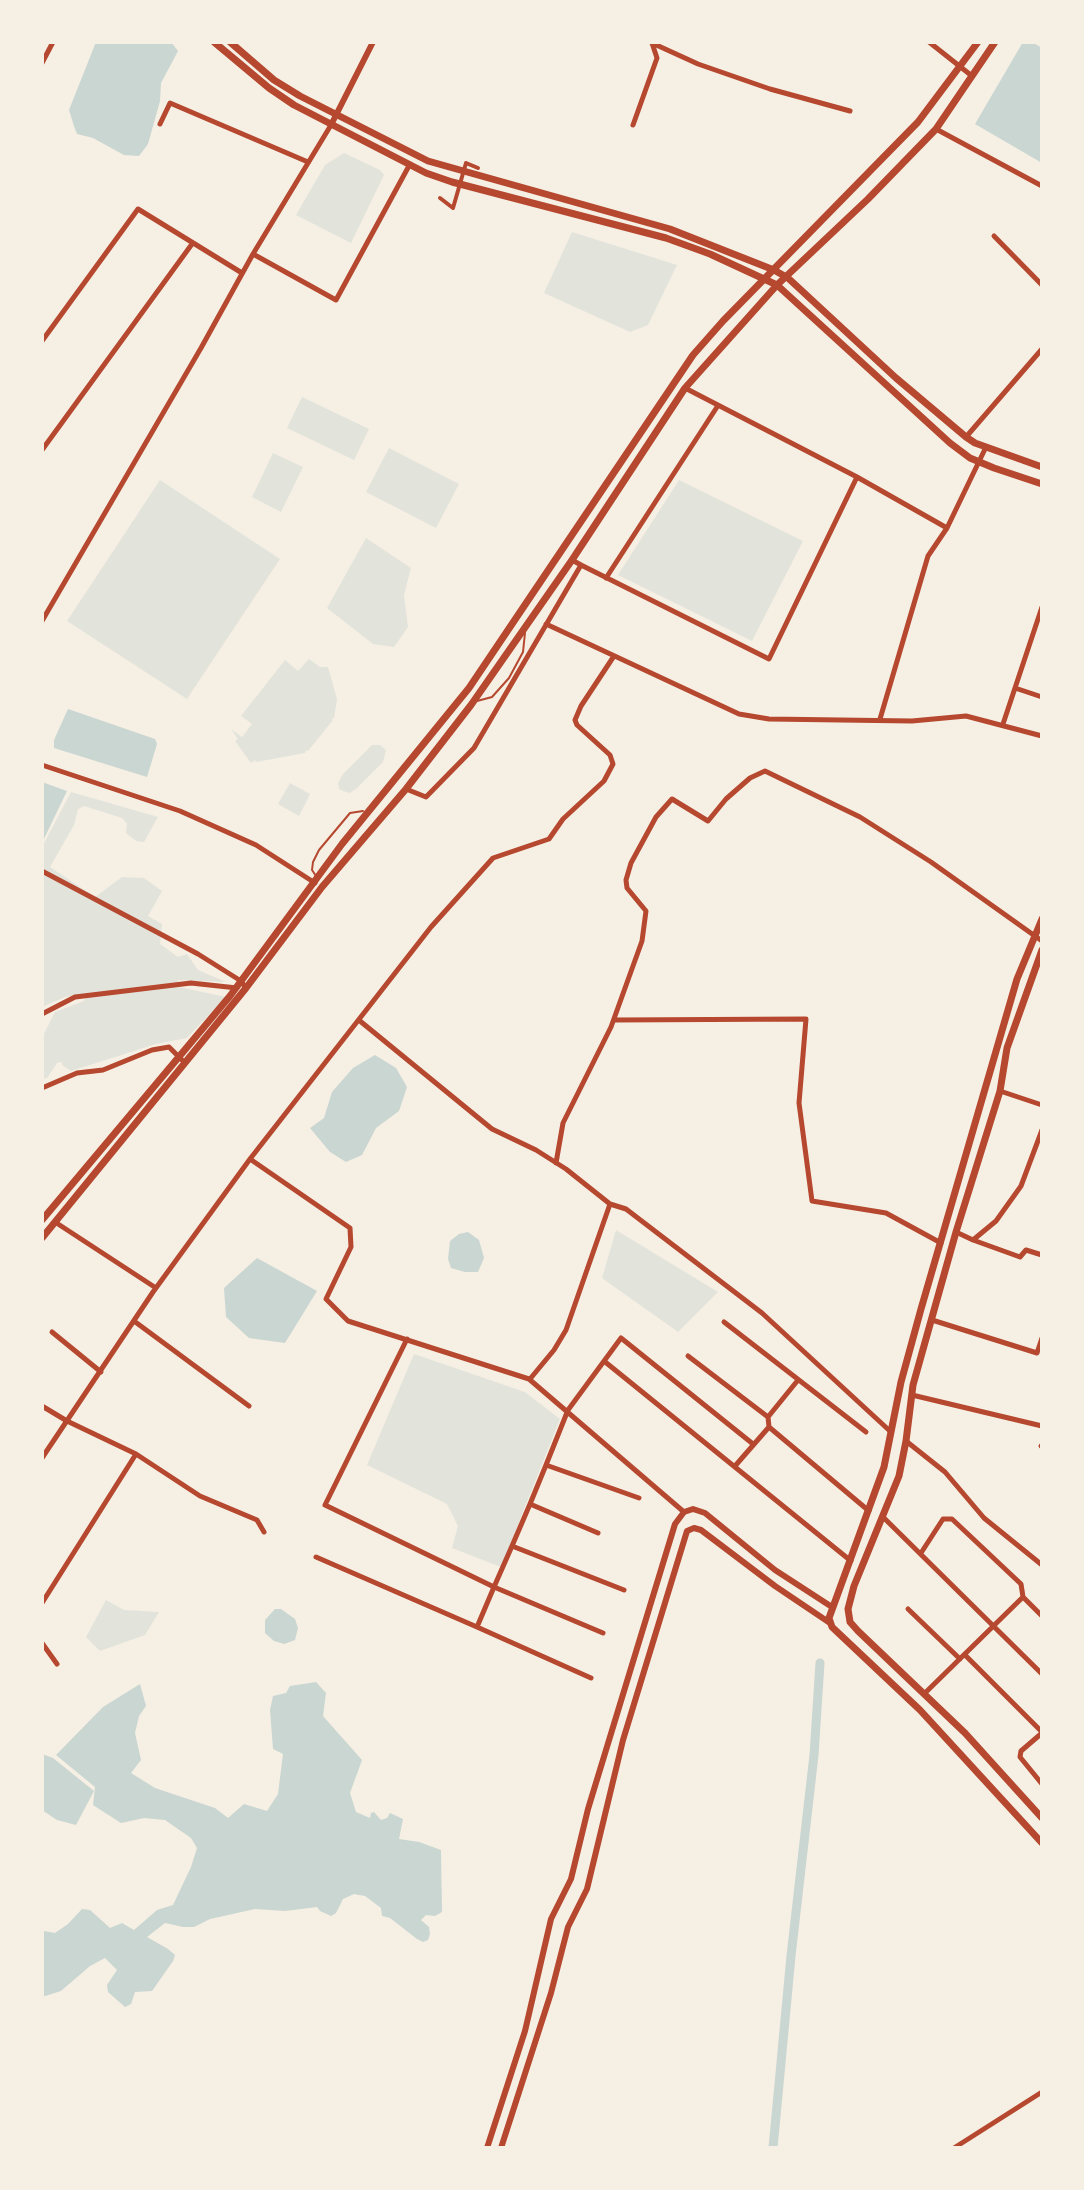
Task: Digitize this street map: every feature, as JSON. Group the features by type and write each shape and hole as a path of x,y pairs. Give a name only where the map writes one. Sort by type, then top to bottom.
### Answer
{"main road":[{"path":"214,42 269,88 331,125 410,164 452,182 666,238 710,254 777,285 950,443 979,462 1042,484"},
{"path":"230,42 274,80 428,161 670,229 713,243 774,270 788,278 896,378 966,437 1042,467"},
{"path":"42,1238 185,1063 318,883 342,844 469,688 680,373 723,321 918,122 978,42"},
{"path":"318,883 406,789 471,705 572,560 685,388 777,285 788,278 936,129 995,42"},
{"path":"1042,919 1017,979 901,1382 892,1433 870,1512 832,1607 830,1620 920,1710 1042,1843"},
{"path":"1042,950 1007,1048 1000,1091 930,1320 912,1395 899,1476 854,1586 848,1609 850,1622 858,1631 965,1733 1042,1818"},
{"path":"42,1220 179,1055 241,986"}],"street":[{"path":"42,63 53,42"},
{"path":"43,617 331,125 373,42"},
{"path":"929,42 973,77"},
{"path":"652,43 698,64 770,89 850,111"},
{"path":"633,125 657,58 652,43"},
{"path":"160,124 170,103 308,162"},
{"path":"936,129 1042,186"},
{"path":"440,198 453,208 466,163 478,168"},
{"path":"253,254 336,300 410,164"},
{"path":"42,341 138,209 242,273"},
{"path":"994,236 1042,285"},
{"path":"42,450 192,244"},
{"path":"966,437 1042,349"},
{"path":"685,388 857,477 947,528"},
{"path":"606,578 717,407"},
{"path":"880,719 928,556 947,528 986,447"},
{"path":"572,560 769,659 857,477"},
{"path":"406,789 426,797 474,748 581,565"},
{"path":"1003,724 1042,607"},
{"path":"546,624 739,714 769,719 912,721 966,716 1042,736"},
{"path":"42,1458 156,1288 250,1159 431,927 493,858 549,839 563,819 604,781 613,764 610,755 575,720 614,656"},
{"path":"1015,688 1042,697"},
{"path":"42,765 180,811 256,845 318,883"},
{"path":"556,1163 563,1123 614,1020 642,941 646,911 627,888 626,880 631,863 667,801 672,799 708,821 726,799 750,778 765,771 836,804 931,862 1042,941"},
{"path":"42,871 198,954 241,986"},
{"path":"42,1014 75,997 191,983 241,986"},
{"path":"614,1020 806,1019 799,1103 812,1201 886,1213 941,1243"},
{"path":"360,1021 492,1129 536,1150 610,1204 626,1209 762,1313 892,1433"},
{"path":"42,1088 77,1073 103,1070 152,1050 169,1047 185,1063"},
{"path":"1000,1091 1042,1105"},
{"path":"973,1240 996,1221 1021,1186 1042,1130"},
{"path":"250,1159 350,1228 351,1247 326,1299 348,1321 529,1379 684,1512"},
{"path":"529,1379 554,1350 566,1330 610,1204"},
{"path":"55,1222 156,1288"},
{"path":"956,1232 1020,1257 1026,1250 1042,1255"},
{"path":"930,1320 1037,1353 1042,1338"},
{"path":"134,1321 249,1406"},
{"path":"724,1322 866,1432"},
{"path":"52,1332 101,1372"},
{"path":"639,1498 546,1465 568,1410 621,1338 753,1444"},
{"path":"407,1339 325,1505 494,1587 603,1633"},
{"path":"688,1356 768,1417"},
{"path":"604,1361 851,1561"},
{"path":"798,1380 768,1417 769,1427 870,1512"},
{"path":"912,1395 1042,1426"},
{"path":"42,1406 136,1454 200,1496 257,1520 264,1532"},
{"path":"735,1466 769,1427"},
{"path":"906,1441 945,1472 984,1518 1042,1565"},
{"path":"42,1603 136,1454"},
{"path":"559,1470 546,1465 530,1504 598,1533"},
{"path":"582,1574 512,1546 530,1504 585,1527"},
{"path":"487,2148 525,2031 551,1919 571,1879 588,1809 675,1524 684,1512 693,1509 705,1513 775,1570 832,1607"},
{"path":"883,1517 1042,1674"},
{"path":"921,1553 943,1519 952,1519 1021,1584 1023,1597 1042,1616"},
{"path":"501,2148 551,1993 568,1927 587,1889 623,1740 687,1531 694,1528 701,1530 787,1595 830,1620"},
{"path":"494,1587 512,1546 624,1590"},
{"path":"316,1557 591,1678"},
{"path":"477,1627 494,1587 576,1622"},
{"path":"925,1693 1023,1597"},
{"path":"908,1609 1042,1732 1020,1754 1042,1784"},
{"path":"42,1643 57,1664"},
{"path":"561,1895 579,1903"},
{"path":"954,2148 1042,2092"}],"lane":[{"path":"471,705 492,697 509,678 518,664 530,621"},
{"path":"318,883 312,870 313,862 329,837 350,813 361,810 368,814"}],"shaded area":[{"path":"96,42 171,42 178,51 161,83 160,101 148,144 139,156 124,155 93,138 77,134 69,110"},
{"path":"1023,42 1032,42 1042,48 1042,163 975,124"},
{"path":"344,153 380,170 384,175 351,243 296,215 325,165"},
{"path":"572,232 677,265 648,325 630,332 544,293"},
{"path":"302,397 369,429 354,460 287,428"},
{"path":"389,448 459,484 436,528 366,492"},
{"path":"273,453 303,467 281,512 252,497"},
{"path":"160,480 280,559 187,699 67,621"},
{"path":"679,480 803,541 752,641 618,575"},
{"path":"366,538 411,568 404,595 408,627 394,647 373,644 327,608"},
{"path":"309,659 320,667 328,667 337,699 333,720 305,753 251,763 235,741 238,739 231,729 242,737 252,724 241,716 285,660 298,671"},
{"path":"68,709 155,739 157,744 147,777 54,748 54,740"},
{"path":"372,745 380,745 386,750 383,762 350,793 339,789 338,783 343,774"},
{"path":"42,782 67,791 42,843"},
{"path":"290,783 310,794 299,816 278,804"},
{"path":"71,792 158,817 144,842 136,841 126,833 127,824 122,818 84,806 78,809 74,825 50,867 95,897 122,877 144,878 162,891 148,916 162,924 160,944 178,957 187,954 198,970 226,982 178,980 179,987 226,997 187,1038 156,1044 71,1071 62,1062 57,1063 47,1078 42,1079 42,1038 55,1012 84,1001 88,993 65,997 42,1007 42,847"},
{"path":"375,1055 396,1068 407,1087 399,1111 376,1128 362,1155 346,1162 330,1152 310,1128 324,1118 332,1092 353,1068"},
{"path":"616,1230 718,1292 678,1332 602,1278"},
{"path":"468,1232 479,1240 484,1258 478,1272 451,1268 448,1259 450,1241"},
{"path":"257,1258 317,1291 285,1343 249,1338 226,1317 224,1288"},
{"path":"414,1354 525,1392 560,1419 501,1567 452,1548 458,1526 447,1504 367,1465"},
{"path":"106,1600 124,1610 159,1612 145,1635 100,1651 86,1637"},
{"path":"275,1609 281,1609 295,1619 298,1628 295,1640 284,1644 274,1641 265,1633 265,1620"},
{"path":"316,1682 326,1693 323,1716 362,1760 350,1793 356,1812 370,1818 374,1812 381,1820 390,1813 403,1819 399,1839 441,1850 442,1912 435,1916 426,1915 421,1920 429,1927 428,1940 423,1942 417,1939 390,1918 382,1916 381,1908 365,1896 354,1894 343,1899 331,1916 317,1907 285,1911 255,1909 210,1919 194,1927 165,1923 147,1937 175,1955 173,1961 152,1991 135,1992 131,2004 125,2007 108,1992 107,1985 117,1970 105,1958 90,1966 61,1991 42,1997 44,1931 55,1933 82,1909 90,1910 110,1928 122,1923 134,1930 157,1910 173,1905 197,1848 191,1838 165,1820 144,1818 121,1823 93,1805 95,1787 56,1755 103,1707 140,1684 146,1706 139,1716 135,1733 141,1760 131,1773 155,1788 215,1808 228,1818 244,1804 267,1811 278,1794 283,1754 273,1749 270,1710 273,1696 286,1693 290,1686"},
{"path":"42,1754 53,1758 94,1791 76,1825 57,1820 42,1810"}],"waterway":[{"path":"773,2148 814,1755 820,1663"}]}
